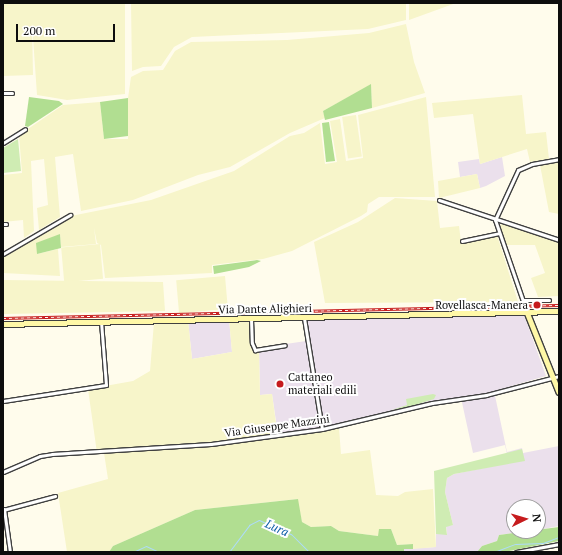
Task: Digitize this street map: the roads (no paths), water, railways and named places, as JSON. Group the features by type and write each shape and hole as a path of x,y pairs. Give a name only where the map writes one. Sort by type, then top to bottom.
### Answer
{"street":[{"path":"3,93 12,93"},
{"path":"3,142 25,129"},
{"path":"549,300 523,302 495,220 518,170 532,164 559,159"},
{"path":"439,200 495,220 559,240"},
{"path":"3,254 70,216"},
{"path":"462,241 499,233"},
{"name":"Via Dante Alighieri","path":"3,324 559,311"},
{"path":"527,312 552,378 559,392"},
{"path":"304,318 322,429"},
{"path":"251,319 252,343 255,350 285,345"},
{"path":"3,400 106,385 102,321"},
{"name":"Via Giuseppe Mazzini","path":"3,472 40,456 218,443 322,429 432,404 486,395 559,376"},
{"path":"10,552 4,510 55,496"},
{"path":"516,552 559,544"}],"waterway":[{"name":"Lura","path":"229,552 249,525 259,520 291,534 309,552"},
{"name":"Lura","path":"494,552 515,544 543,543 559,537"},
{"name":"Lura","path":"133,552 146,546 159,552"}],"railway":[{"path":"3,318 559,305"}],"place":[{"name":"Rovellasca-Manera","path":"537,305"},
{"name":"Cattaneo materiali edili","path":"280,384"}]}
